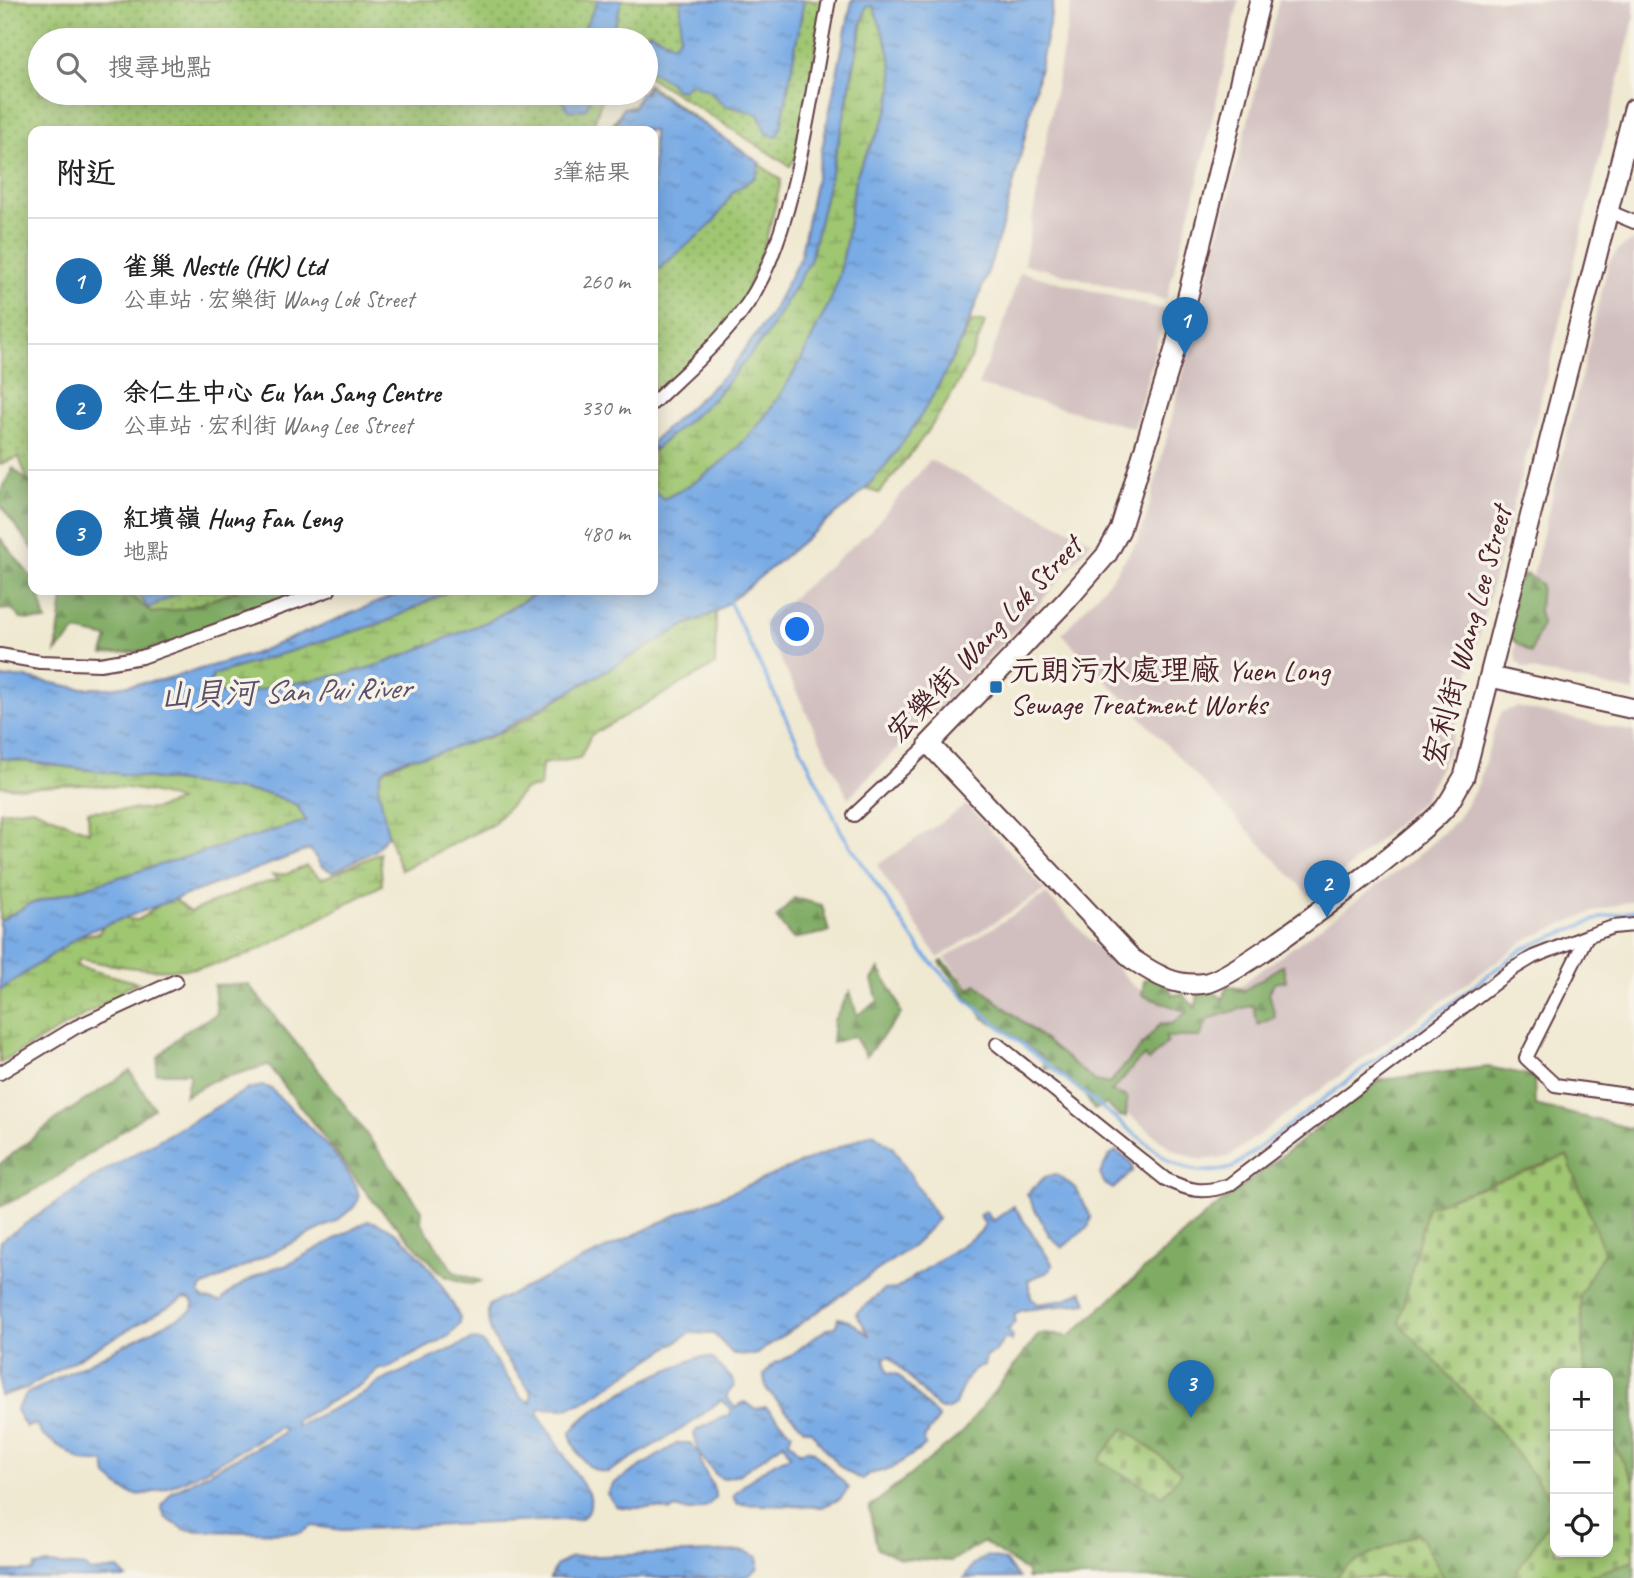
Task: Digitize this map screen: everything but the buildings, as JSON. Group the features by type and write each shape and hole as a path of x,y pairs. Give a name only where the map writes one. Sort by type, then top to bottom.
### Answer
{"street":[{"path":"658,398 707,352 738,317 771,261 795,169 829,0"},
{"name":"宏樂街 Wang Lok Street","path":"854,815 929,744 1066,600 1107,554 1120,530 1175,349 1260,0"},
{"name":"宏利街 Wang Lee Street","path":"929,744 1132,959 1169,981 1208,983 1242,967 1375,868 1444,808 1464,777 1634,109"},
{"path":"1608,211 1634,222"},
{"path":"0,655 40,662 100,664 142,657 316,595"},
{"path":"1490,677 1634,709"},
{"path":"996,1044 1165,1179 1181,1187 1205,1192 1229,1185 1513,969 1533,957 1587,936 1613,927 1634,925"},
{"path":"1587,936 1526,1058 1555,1085 1634,1096"},
{"path":"0,1073 76,1027 176,981"}],"shaded area":[{"path":"1072,0 1239,0 1198,182 1166,300 1024,264"},
{"path":"1279,0 1634,0 1634,18 1535,423 1448,752 1423,800 1340,875 1310,896 1062,634 1111,579 1137,542 1145,522"},
{"path":"1634,240 1634,692 1523,668 1516,660 1515,649 1609,262 1619,249"},
{"path":"1020,272 1166,310 1134,428 978,385 1003,326"},
{"path":"930,460 1092,541 1026,619 848,798 763,623 871,530"},
{"path":"1517,707 1634,732 1634,900 1593,912 1529,938 1228,1157 1201,1160 1173,1150 966,983 945,958 1046,894 1134,986 1151,996 1189,1003 1209,1001 1230,993 1415,858 1456,821 1478,785 1497,721 1502,712"},
{"path":"967,805 1045,890 938,958 877,865"}],"green space":[{"path":"0,0 824,0 799,152 790,166 658,83 658,28 28,28 28,105 600,105 593,126 28,126 28,481 19,457 0,464"},
{"path":"951,0 805,450 658,503 662,499 658,495 658,447 714,398 766,336 810,261 843,122 866,6"},
{"path":"658,91 781,180 763,248 734,314 707,352 658,392 658,126 612,126 623,108 658,105"},
{"path":"972,321 985,322 954,391 911,454 879,493 865,489 923,408"},
{"path":"13,468 28,482 28,542 0,505 0,493"},
{"path":"0,538 28,573 28,595 39,595 46,621 21,619 12,609 0,610"},
{"path":"1526,574 1541,584 1539,611 1542,623 1531,653 1494,626 1504,594"},
{"path":"63,595 129,595 152,613 184,609 225,595 326,595 144,651 103,654 108,638 76,631 56,652"},
{"path":"109,595 294,595 169,635"},
{"path":"441,595 587,595 451,658 232,695 218,693 210,684 213,675 385,622"},
{"path":"716,612 715,665 591,735 580,758 542,764 540,787 525,789 493,824 401,870 378,793 378,781 387,768 399,762 502,732 686,625"},
{"path":"0,758 270,794 297,805 306,821 30,904 0,921 0,812 32,808 89,832 88,811 155,809 179,801 146,791 110,786 0,786"},
{"path":"380,853 382,885 244,956 204,967 162,970 80,959 76,966 139,983 126,987 116,997 0,1063 0,977 64,938 99,933 107,917 138,920 171,897 190,912 253,886 279,880 272,875 287,874 306,866 322,879"},
{"path":"794,898 822,905 829,932 793,939 776,918"},
{"path":"943,961 970,989 976,984 1095,1081 1109,1084 1161,1023 1172,1024 1187,1012 1142,995 1144,981 1163,966 1172,995 1182,994 1196,1008 1198,994 1210,989 1223,999 1227,986 1245,990 1283,965 1286,981 1274,983 1269,992 1275,1017 1258,1025 1253,1005 1208,1019 1200,1037 1165,1037 1168,1042 1148,1061 1144,1056 1139,1060 1111,1091 1127,1097 1126,1117 1119,1116 1106,1104 1094,1110 1085,1095 1056,1068 1044,1069 1043,1058 1006,1030 984,1018 940,962"},
{"path":"879,969 897,1000 901,1014 866,1056 854,1036 832,1043 834,1020 850,991 857,1015 878,1001 872,980"},
{"path":"248,984 331,1086 422,1210 421,1223 454,1272 481,1281 471,1284 444,1276 374,1202 268,1065 212,1081 185,1096 190,1073 156,1073 158,1057 185,1031 217,1014 214,985"},
{"path":"1488,1067 1534,1076 1535,1105 1634,1129 1634,1578 1027,1578 1027,1572 984,1542 951,1561 900,1558 877,1548 869,1508 960,1435 1039,1334 1070,1336 1204,1216 1380,1080"},
{"path":"130,1071 154,1108 47,1184 0,1207 0,1164 58,1118"},
{"path":"1567,1156 1604,1252 1580,1295 1585,1368 1550,1368 1550,1498 1491,1420 1399,1323 1427,1207"},
{"path":"1124,1428 1182,1473 1162,1496 1098,1460"},
{"path":"1613,1443 1634,1482 1634,1561 1583,1578 1513,1578 1550,1520 1550,1557 1613,1557"},
{"path":"1418,1533 1444,1578 1336,1578 1346,1566"}],"water":[{"path":"598,0 622,0 614,28 585,28"},
{"path":"681,0 804,0 781,128 776,137 766,133 758,114 724,105 708,90 689,83 683,90 675,89 670,82 658,76 658,36 673,44 680,37"},
{"name":"山貝河 San Pui River","path":"852,0 1054,0 1011,194 970,320 942,379 908,435 867,487 716,612 686,625 493,735 434,754 404,759 387,767 381,773 378,786 388,834 376,850 333,872 321,866 310,849 84,933 0,990 0,921 30,904 306,821 297,805 270,794 0,758 0,678 22,677 78,688 109,688 162,680 253,654 395,595 441,595 385,622 213,675 210,684 218,693 232,695 359,671 387,662 489,621 533,595 658,595 658,494 663,499 713,469 755,429 789,381 834,291 845,250 857,173 887,111 893,81 885,37 873,6 866,7 862,22 843,122 810,261 766,336 714,398 658,447 658,436 729,371 771,314 800,258"},
{"path":"658,94 760,163 755,177 733,192 713,223 658,270 658,126 615,126 623,108 633,108 635,105 658,105"},
{"path":"565,105 588,105 586,109 569,111"},
{"path":"139,595 175,595 148,608"},
{"path":"263,1086 270,1088 337,1158 356,1187 359,1199 353,1208 335,1222 202,1287 199,1293 202,1298 221,1302 251,1279 285,1266 368,1221 396,1233 410,1245 434,1274 460,1318 460,1324 449,1336 386,1369 379,1368 364,1383 295,1421 297,1426 365,1393 377,1383 473,1339 482,1342 522,1398 531,1403 531,1392 501,1351 490,1328 489,1305 674,1216 873,1133 893,1148 938,1219 914,1245 755,1355 733,1354 714,1334 690,1333 584,1402 564,1409 540,1408 538,1414 590,1496 589,1509 580,1519 343,1530 312,1526 300,1533 183,1529 165,1517 161,1506 172,1492 283,1433 284,1429 280,1427 185,1480 147,1494 133,1494 107,1476 105,1463 82,1461 42,1435 36,1424 26,1427 16,1410 26,1394 186,1314 193,1309 194,1304 190,1299 184,1298 26,1388 0,1396 0,1241 99,1174 248,1089"},
{"path":"1116,1151 1131,1162 1133,1171 1113,1189 1105,1184 1100,1174 1109,1156"},
{"path":"1056,1174 1075,1188 1091,1217 1088,1227 1062,1248 1049,1235 1027,1194 1045,1177"},
{"path":"1014,1206 1053,1265 1048,1272 1028,1280 1031,1298 1038,1304 1065,1300 1082,1291 1087,1303 1022,1310 1015,1315 1015,1321 1008,1331 1013,1336 1012,1341 1005,1338 995,1352 986,1356 984,1365 968,1376 955,1405 947,1410 938,1408 890,1357 884,1357 887,1372 898,1375 939,1418 924,1438 925,1446 891,1469 869,1474 863,1479 854,1476 833,1459 811,1431 804,1429 766,1389 764,1375 774,1363 836,1326 838,1318 850,1321 870,1336 856,1313 884,1290 896,1289 981,1232 985,1224 979,1216 985,1211 993,1221"},
{"path":"700,1357 712,1358 734,1381 734,1386 726,1396 735,1408 744,1402 756,1409 766,1407 792,1433 789,1441 800,1453 806,1449 813,1451 849,1488 840,1499 822,1507 736,1504 733,1495 739,1489 767,1467 790,1456 784,1443 738,1475 723,1479 717,1476 700,1455 715,1492 715,1498 702,1508 692,1511 676,1508 670,1511 616,1506 607,1494 613,1484 678,1443 690,1443 699,1453 694,1434 698,1429 730,1414 731,1409 721,1400 690,1424 608,1472 594,1469 583,1460 570,1434 580,1422 610,1399"},
{"path":"744,1551 758,1557 758,1568 746,1578 550,1578 556,1566 571,1557"},
{"path":"986,1556 1005,1561 1019,1578 964,1578 974,1564"},
{"path":"48,1564 86,1567 89,1572 118,1569 127,1578 0,1578 4,1571 32,1571 35,1566"}],"waterway":[{"path":"728,599 842,833 922,952 969,1002 1169,1161 1185,1168 1200,1171 1232,1168 1524,948 1603,917 1634,911"}],"place":[{"name":"雀巢 Nestle (HK) Ltd","path":"1185,355"},
{"name":"元朗污水處理廠 Yuen Long Sewage Treatment Works","path":"996,687"},
{"name":"余仁生中心 Eu Yan Sang Centre","path":"1327,918"},
{"name":"紅墳嶺 Hung Fan Leng","path":"1191,1418"}]}
